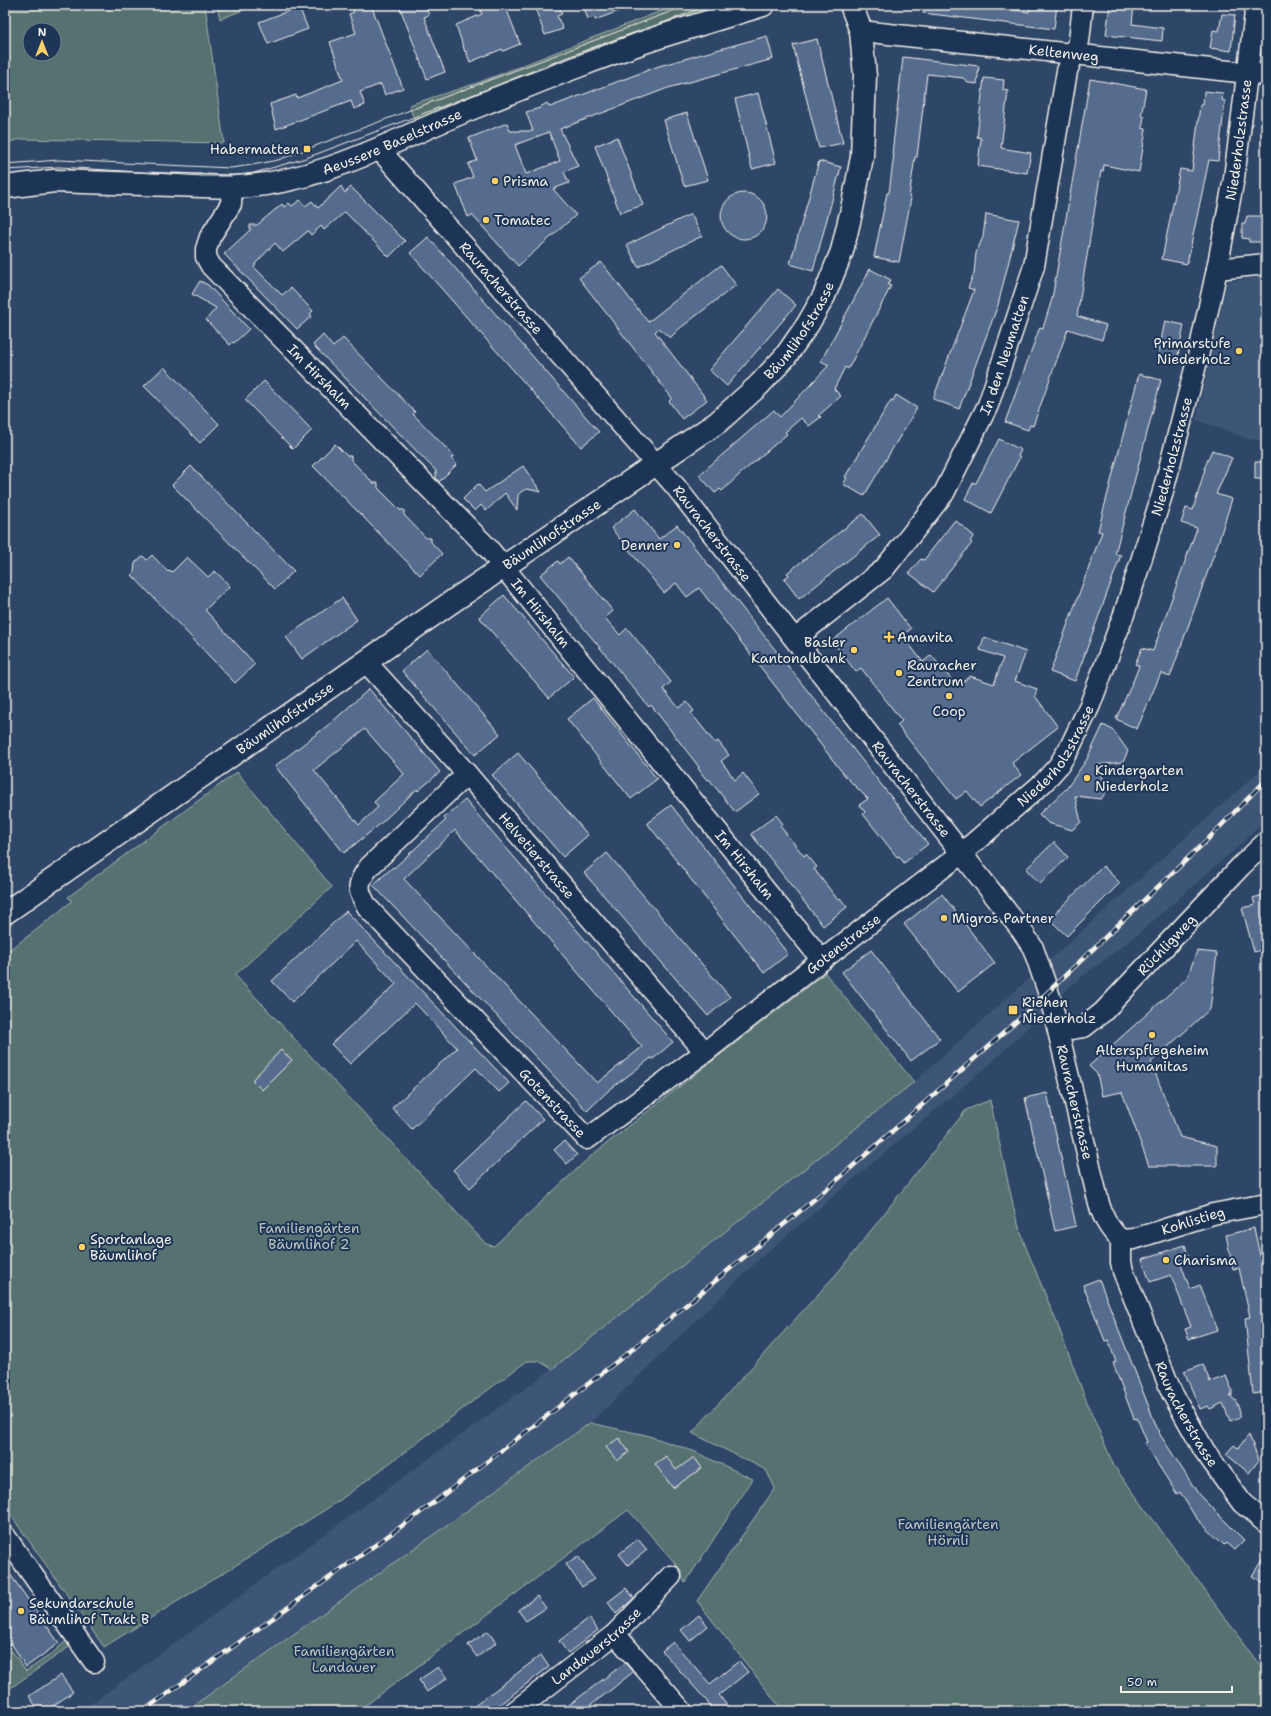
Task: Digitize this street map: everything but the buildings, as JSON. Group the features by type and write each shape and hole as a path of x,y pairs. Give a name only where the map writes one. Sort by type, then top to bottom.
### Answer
{"main road":[{"name":"Aeussere Baselstrasse","path":"5,186 54,181 232,187 252,186 285,181 379,149 474,107 570,70 664,36 763,5"},
{"name":"Bäumlihofstrasse","path":"5,913 504,566 718,422 759,385 785,357 808,324 824,296 842,251 862,157 865,124 865,76 861,31 851,5"}],"street":[{"name":"In den Neumatten","path":"795,638 884,569 944,493 988,405 1034,266 1067,71 1079,40 1083,5"},
{"name":"Niederholzstrasse","path":"962,853 1044,782 1059,765 1070,747 1090,706 1124,614 1162,495 1197,361 1234,178 1257,74 1256,5"},
{"name":"Keltenweg","path":"861,31 1257,74"},
{"name":"Rauracherstrasse","path":"379,149 656,464 795,638 1016,922 1033,948 1050,997 1059,1031 1099,1204 1105,1222 1121,1240 1121,1262 1123,1271 1172,1393 1204,1450 1223,1477 1242,1503 1266,1523"},
{"name":"Im Hirshalm","path":"232,187 231,204 210,237 206,249 206,257 211,266 504,566 822,960"},
{"path":"1217,268 1266,264"},
{"name":"Helvetierstrasse","path":"366,662 467,774 705,1052"},
{"name":"Gotenstrasse","path":"467,774 361,877 358,886 360,896 368,908 587,1139 705,1052 962,853"},
{"name":"Rüchligweg","path":"1059,1031 1084,1028 1103,1012 1241,866 1266,842"},
{"name":"Kohlistieg","path":"1121,1240 1134,1238 1213,1214 1266,1204"},
{"path":"5,1536 94,1662"},
{"name":"Landauerstrasse","path":"515,1711 615,1634 671,1576"},
{"path":"615,1634 682,1711"}],"shaded area":[{"name":"Primarstufe Niederholz","path":"1266,276 1266,441 1249,439 1196,420 1227,282"},
{"path":"1266,765 1266,820 1136,936 1074,983 990,1064 764,1255 590,1423 186,1711 81,1711 552,1369 914,1082"}],"green space":[{"path":"5,5 205,5 224,143 22,139 5,143"},
{"path":"217,5 256,5 220,19"},
{"path":"676,5 721,5 546,70 416,125 409,105 480,82"},
{"name":"Familiengärten Bäumlihof 2","path":"237,772 332,887 235,975 486,1244 494,1246 592,1155 825,973 914,1082 552,1369 539,1361 527,1361 336,1503 104,1647 5,1507 5,953 72,901 68,897"},
{"name":"Familiengärten Hörnli","path":"990,1100 1016,1218 1025,1245 1057,1323 1084,1395 1114,1466 1266,1674 1266,1711 783,1711 697,1601 775,1488 766,1470 692,1433 839,1271 966,1110"},
{"name":"Familiengärten Landauer","path":"590,1423 646,1435 693,1451 753,1479 685,1583 677,1565 628,1510 358,1711 186,1711"},
{"path":"67,1640 69,1647 5,1692 5,1650 9,1647 26,1671 49,1656"}],"tram line":[{"path":"5,164 59,160 231,168 278,160 688,5"},
{"path":"5,170 59,167 202,176 231,176 254,173 306,158 710,5"}],"railway":[{"path":"143,1711 413,1518 552,1412 629,1352 828,1188 1026,1013 1207,840 1266,780"}],"place":[{"name":"Habermatten","path":"307,149"},
{"name":"Prisma","path":"495,181"},
{"name":"Tomatec","path":"486,220"},
{"name":"Primarstufe Niederholz","path":"1239,351"},
{"name":"Denner","path":"677,545"},
{"name":"Amavita","path":"889,637"},
{"name":"Basler Kantonalbank","path":"854,650"},
{"name":"Rauracher Zentrum","path":"899,673"},
{"name":"Coop","path":"949,696"},
{"name":"Kindergarten Niederholz","path":"1087,778"},
{"name":"Migros Partner","path":"944,918"},
{"name":"Riehen Niederholz","path":"1013,1010"},
{"name":"Alterspflegeheim Humanitas","path":"1152,1035"},
{"name":"Sportanlage Bäumlihof","path":"82,1247"},
{"name":"Charisma","path":"1166,1260"},
{"name":"Sekundarschule Bäumlihof Trakt B","path":"21,1611"}]}
